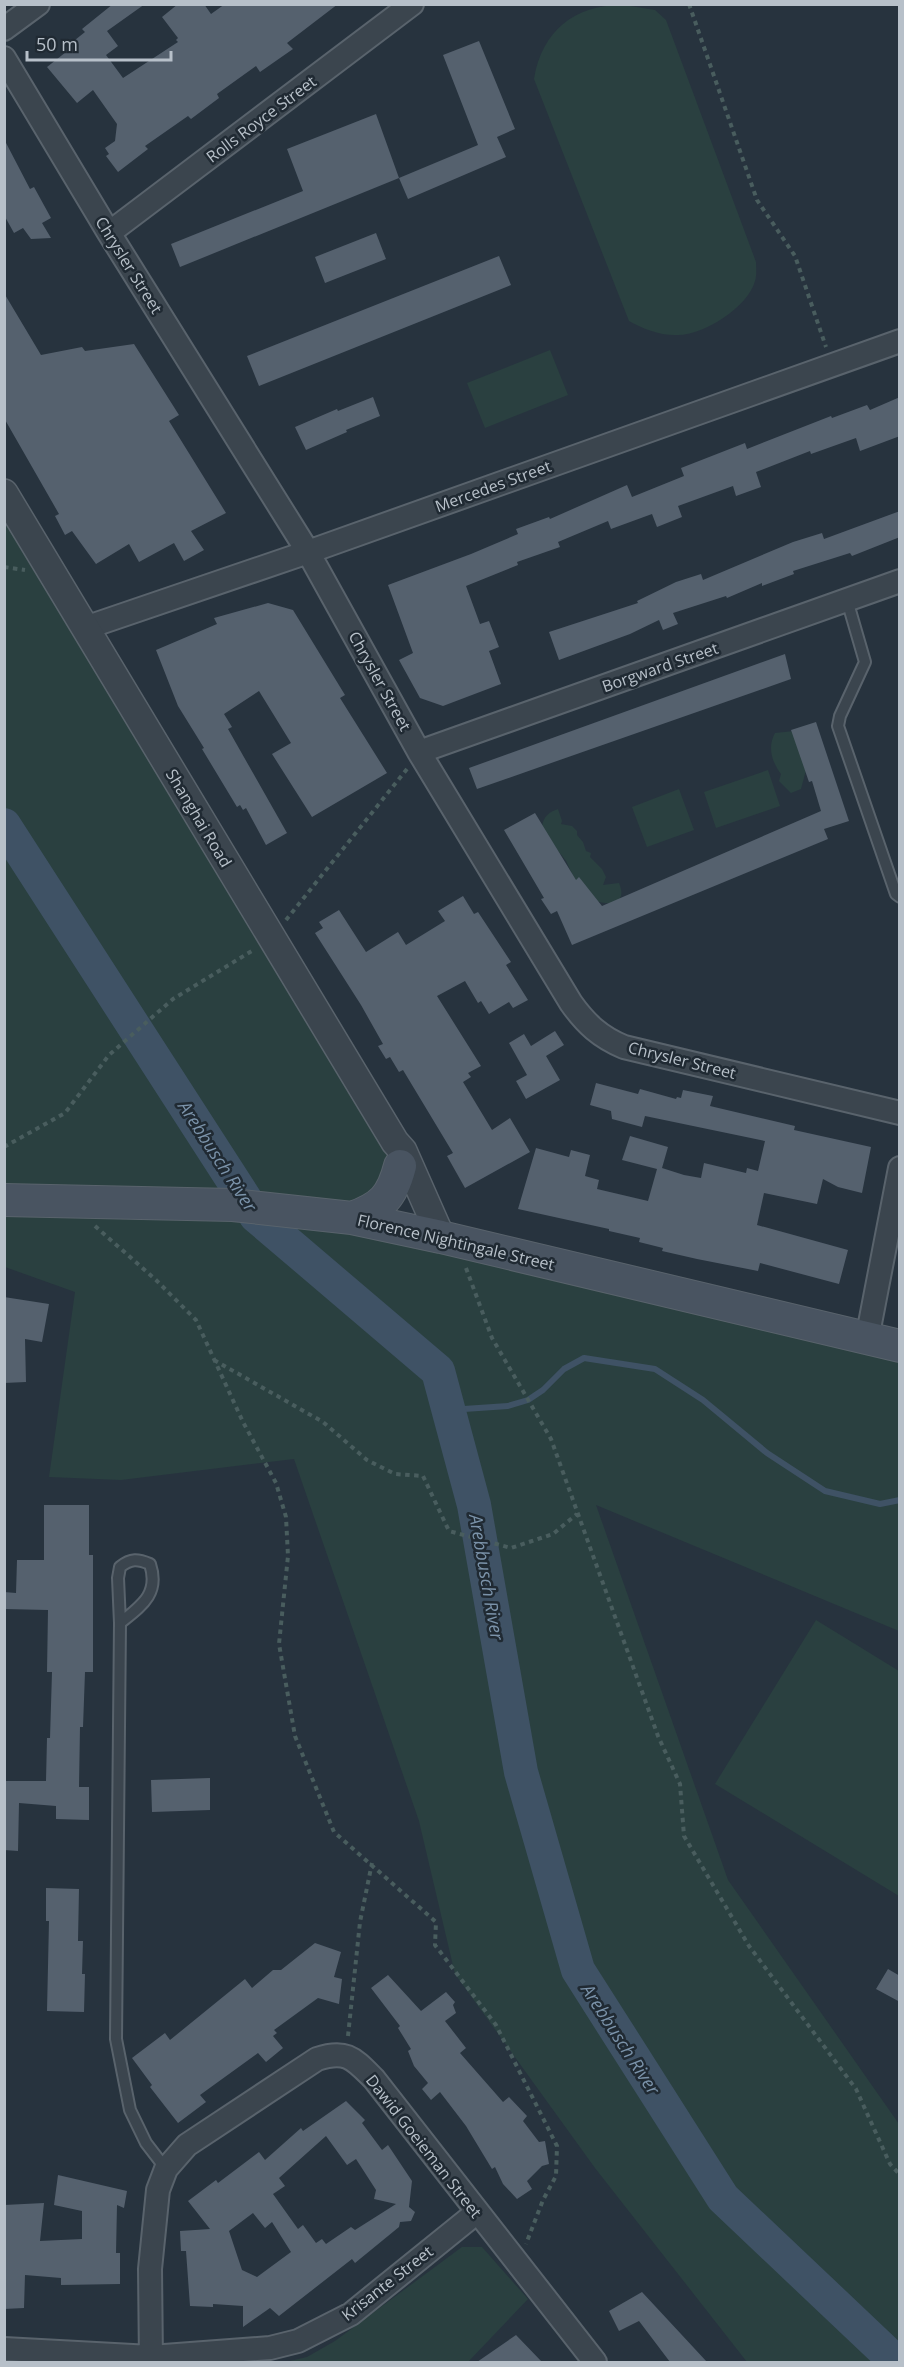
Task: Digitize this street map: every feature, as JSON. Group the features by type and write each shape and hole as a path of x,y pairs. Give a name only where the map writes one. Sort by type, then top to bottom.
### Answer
{"main road":[{"path":"352,1218 370,1211 383,1202 396,1180 397,1154"},
{"name":"Florence Nightingale Street","path":"4,1200 233,1205 352,1218 900,1346"}],"street":[{"path":"4,29 38,4"},
{"name":"Rolls Royce Street","path":"109,233 412,4"},
{"name":"Chrysler Street","path":"4,58 109,233 308,552 419,752 571,1003 585,1022 598,1034 624,1047 900,1113"},
{"name":"Mercedes Street","path":"85,628 308,552 900,341"},
{"name":"Shanghai Road","path":"4,493 271,938 397,1154 403,1151 441,1237"},
{"name":"Borgward Street","path":"419,752 900,581"},
{"path":"867,1338 900,1168"},
{"path":"151,2360 150,2269 158,2190 166,2169 187,2145 317,2059 331,2054 346,2055"},
{"name":"Dawid Goeieman Street","path":"346,2055 355,2060 397,2107 476,2213 595,2362"},
{"name":"Krisante Street","path":"4,2349 151,2360 270,2348 298,2342 351,2314 476,2213"}],"lane":[{"path":"847,600 865,662 837,726 898,895"},
{"path":"120,1623 148,1597 153,1585 150,1564 139,1559 128,1560 120,1567 118,1578 120,1623 116,2039 130,2110 146,2144 166,2169"}],"path":[{"path":"688,4 757,200 795,256 832,365"},
{"path":"4,1147 65,1113 109,1055 173,999 271,938 393,789 419,752"},
{"path":"75,1201 99,1232 156,1280 196,1320 243,1422 276,1483 286,1517 288,1556 279,1644 295,1736 334,1832 372,1863 436,1922 435,1945 496,2025 557,2146 556,2176 543,2200 518,2264"},
{"path":"441,1237 492,1338 550,1439 658,1736 680,1784 684,1836 749,1946 856,2089 890,2164 900,2175"},
{"path":"213,1360 322,1422 367,1460 395,1474 423,1476 449,1531 511,1548 553,1534 577,1514"},
{"path":"346,2055 360,1922 372,1863"}],"green space":[{"path":"624,5 655,10 666,20 756,262 755,281 744,300 724,318 688,334 659,333 629,321 534,79 545,47 564,23 591,9"},
{"path":"550,350 568,395 485,428 467,383"},
{"path":"4,493 395,1142 370,1211 899,1346 899,1631 596,1505 728,1880 899,2124 899,2362 747,2362 595,2168 455,1974 419,1821 294,1459 121,1480 49,1477 75,1292 5,1267"},
{"path":"794,731 806,770 801,789 791,793 779,781 781,774 773,759 771,744 775,733"},
{"path":"768,770 780,806 716,828 704,792"},
{"path":"679,789 694,830 647,847 632,807"},
{"path":"558,809 561,824 572,826 577,831 586,851 591,853 590,857 602,869 606,877 603,885 619,883 621,892 616,902 595,901 579,888 566,861 542,826 547,815"},
{"path":"816,1620 899,1671 899,1896 715,1784"},
{"path":"462,2247 482,2247 528,2299 468,2362 286,2362 307,2357 335,2341"}],"building":[{"path":"113,4 145,4 107,31 118,46 106,55 123,78 178,42 176,40 178,38 162,17 178,4 204,4 211,14 225,4 338,4 287,43 293,49 260,72 256,66 217,94 219,98 191,119 188,116 145,146 148,149 118,172 106,156 109,154 105,148 115,141 117,124 93,90 77,103 47,67 66,52 65,48 85,32 82,29"},
{"path":"479,41 515,129 497,137 506,157 408,199 399,178 478,145 443,55"},
{"path":"376,114 399,178 180,267 171,244 303,191 287,149"},
{"path":"4,139 30,189 34,187 51,218 42,223 51,238 31,239 23,228 14,233 4,215"},
{"path":"376,233 386,259 325,283 315,257"},
{"path":"499,256 511,285 259,386 247,356"},
{"path":"4,293 41,355 82,347 85,351 134,344 179,415 169,421 226,513 191,531 204,550 184,561 174,543 139,562 129,544 96,564 72,531 65,535 55,516 59,514 4,418"},
{"path":"373,397 380,416 306,450 295,427"},
{"path":"900,397 900,436 860,451 856,438 811,454 810,451 756,472 761,487 736,496 733,486 678,506 682,517 657,527 652,514 611,529 608,521 558,542 560,547 517,562 518,565 466,586 480,624 489,621 499,647 489,651 501,684 443,706 420,698 399,660 413,653 388,585 471,554 518,534 516,529 549,517 550,519 627,485 632,497 684,476 681,468 745,443 747,449 831,416 832,418 867,405 870,410"},
{"path":"900,511 900,537 852,556 850,553 793,571 794,574 762,586 762,583 727,598 726,596 673,613 678,624 663,630 659,620 630,634 559,660 549,632 638,603 637,601 676,582 701,574 703,580 793,542 822,533 824,539"},
{"path":"268,603 293,610 345,695 340,698 387,773 312,817 272,754 291,743 259,691 224,714 232,727 228,729 287,833 266,845 246,808 243,810 240,805 237,807 202,749 204,748 178,706 156,650 217,624 214,618"},
{"path":"785,654 791,679 477,789 469,768"},
{"path":"816,722 849,821 824,829 828,839 572,945 557,911 551,914 541,899 544,898 504,830 535,813 576,880 579,877 602,906 821,811 812,781 809,782 791,730"},
{"path":"463,896 474,914 478,912 511,962 506,965 528,1000 513,1008 509,1002 489,1014 481,1001 478,1003 465,981 437,996 481,1066 468,1073 471,1077 463,1082 492,1130 510,1118 530,1152 465,1188 447,1156 453,1153 403,1070 399,1072 390,1057 386,1059 378,1046 383,1044 315,933 323,928 319,922 339,910 366,952 398,932 406,945 445,921 438,911"},
{"path":"555,1031 564,1045 546,1056 560,1080 526,1099 516,1081 527,1075 509,1043 524,1034 531,1046"},
{"path":"596,1083 638,1094 640,1089 676,1099 681,1098 683,1090 713,1096 710,1106 795,1126 794,1130 871,1147 862,1193 838,1187 823,1179 817,1204 764,1193 757,1225 848,1250 839,1284 760,1263 758,1271 662,1251 663,1248 639,1242 640,1238 518,1209 536,1148 569,1157 571,1150 590,1155 585,1176 599,1180 597,1189 648,1201 657,1169 622,1160 630,1136 668,1147 662,1168 684,1175 701,1178 704,1163 746,1173 747,1168 758,1171 765,1141 645,1116 642,1127 612,1119 611,1111 590,1105"},
{"path":"4,1297 49,1304 42,1342 25,1339 26,1382 4,1383"},
{"path":"44,1505 89,1505 89,1555 93,1555 93,1672 85,1672 83,1727 80,1727 79,1787 89,1787 89,1820 56,1819 56,1806 19,1803 18,1851 4,1850 4,1781 46,1781 52,1672 47,1672 48,1610 4,1609 4,1592 16,1593 17,1560 44,1560"},
{"path":"210,1778 210,1810 152,1812 151,1780"},
{"path":"46,1888 79,1889 78,1941 83,1941 84,2012 47,2011 49,1921 46,1921"},
{"path":"315,1943 341,1952 334,1977 342,1979 339,2004 318,1998 274,2030 277,2033 273,2036 283,2048 266,2062 258,2053 200,2095 206,2102 178,2123 150,2087 152,2085 132,2058 165,2033 170,2040 245,1979 252,1988 273,1970 281,1970"},
{"path":"888,1969 900,1976 900,2002 876,1989"},
{"path":"388,1975 421,2011 446,1992 455,2002 453,2005 456,2013 445,2021 466,2048 460,2053 503,2102 509,2097 527,2116 523,2121 539,2142 545,2141 549,2164 542,2166 527,2181 532,2189 517,2199 503,2184 495,2167 492,2169 466,2126 440,2092 431,2100 422,2089 428,2083 414,2066 408,2051 411,2049 398,2028 400,2026 371,1988"},
{"path":"346,2101 365,2120 362,2123 382,2150 388,2145 412,2181 409,2207 415,2212 411,2221 400,2222 399,2227 355,2263 352,2259 279,2316 270,2308 243,2327 243,2306 213,2304 213,2307 190,2306 186,2251 181,2251 180,2231 210,2229 188,2201 216,2180 218,2183 259,2152 265,2160 301,2128 303,2131","holes":["326,2136 347,2165 356,2159 376,2190 374,2199 396,2204 355,2230 351,2227 326,2244 322,2239 316,2243 303,2225 298,2229 273,2194 285,2186 279,2178","253,2213 265,2228 272,2222 291,2252 257,2277 242,2270 229,2231"]},
{"path":"58,2175 127,2191 124,2208 117,2205 116,2253 120,2253 120,2284 61,2285 61,2278 25,2275 24,2308 4,2309 4,2205 44,2203 40,2241 82,2239 82,2211 54,2205"},
{"path":"642,2292 707,2362 670,2362 639,2321 619,2331 609,2311"},
{"path":"516,2335 542,2362 477,2362"}],"waterway":[{"name":"Arebbusch River","path":"4,825 256,1216 438,1371 474,1505 521,1772 578,1970 723,2198 892,2358 900,2362"},
{"path":"449,1410 508,1406 528,1400 543,1390 564,1369 584,1358 655,1369 703,1400 767,1453 825,1491 880,1504 900,1500"}]}
